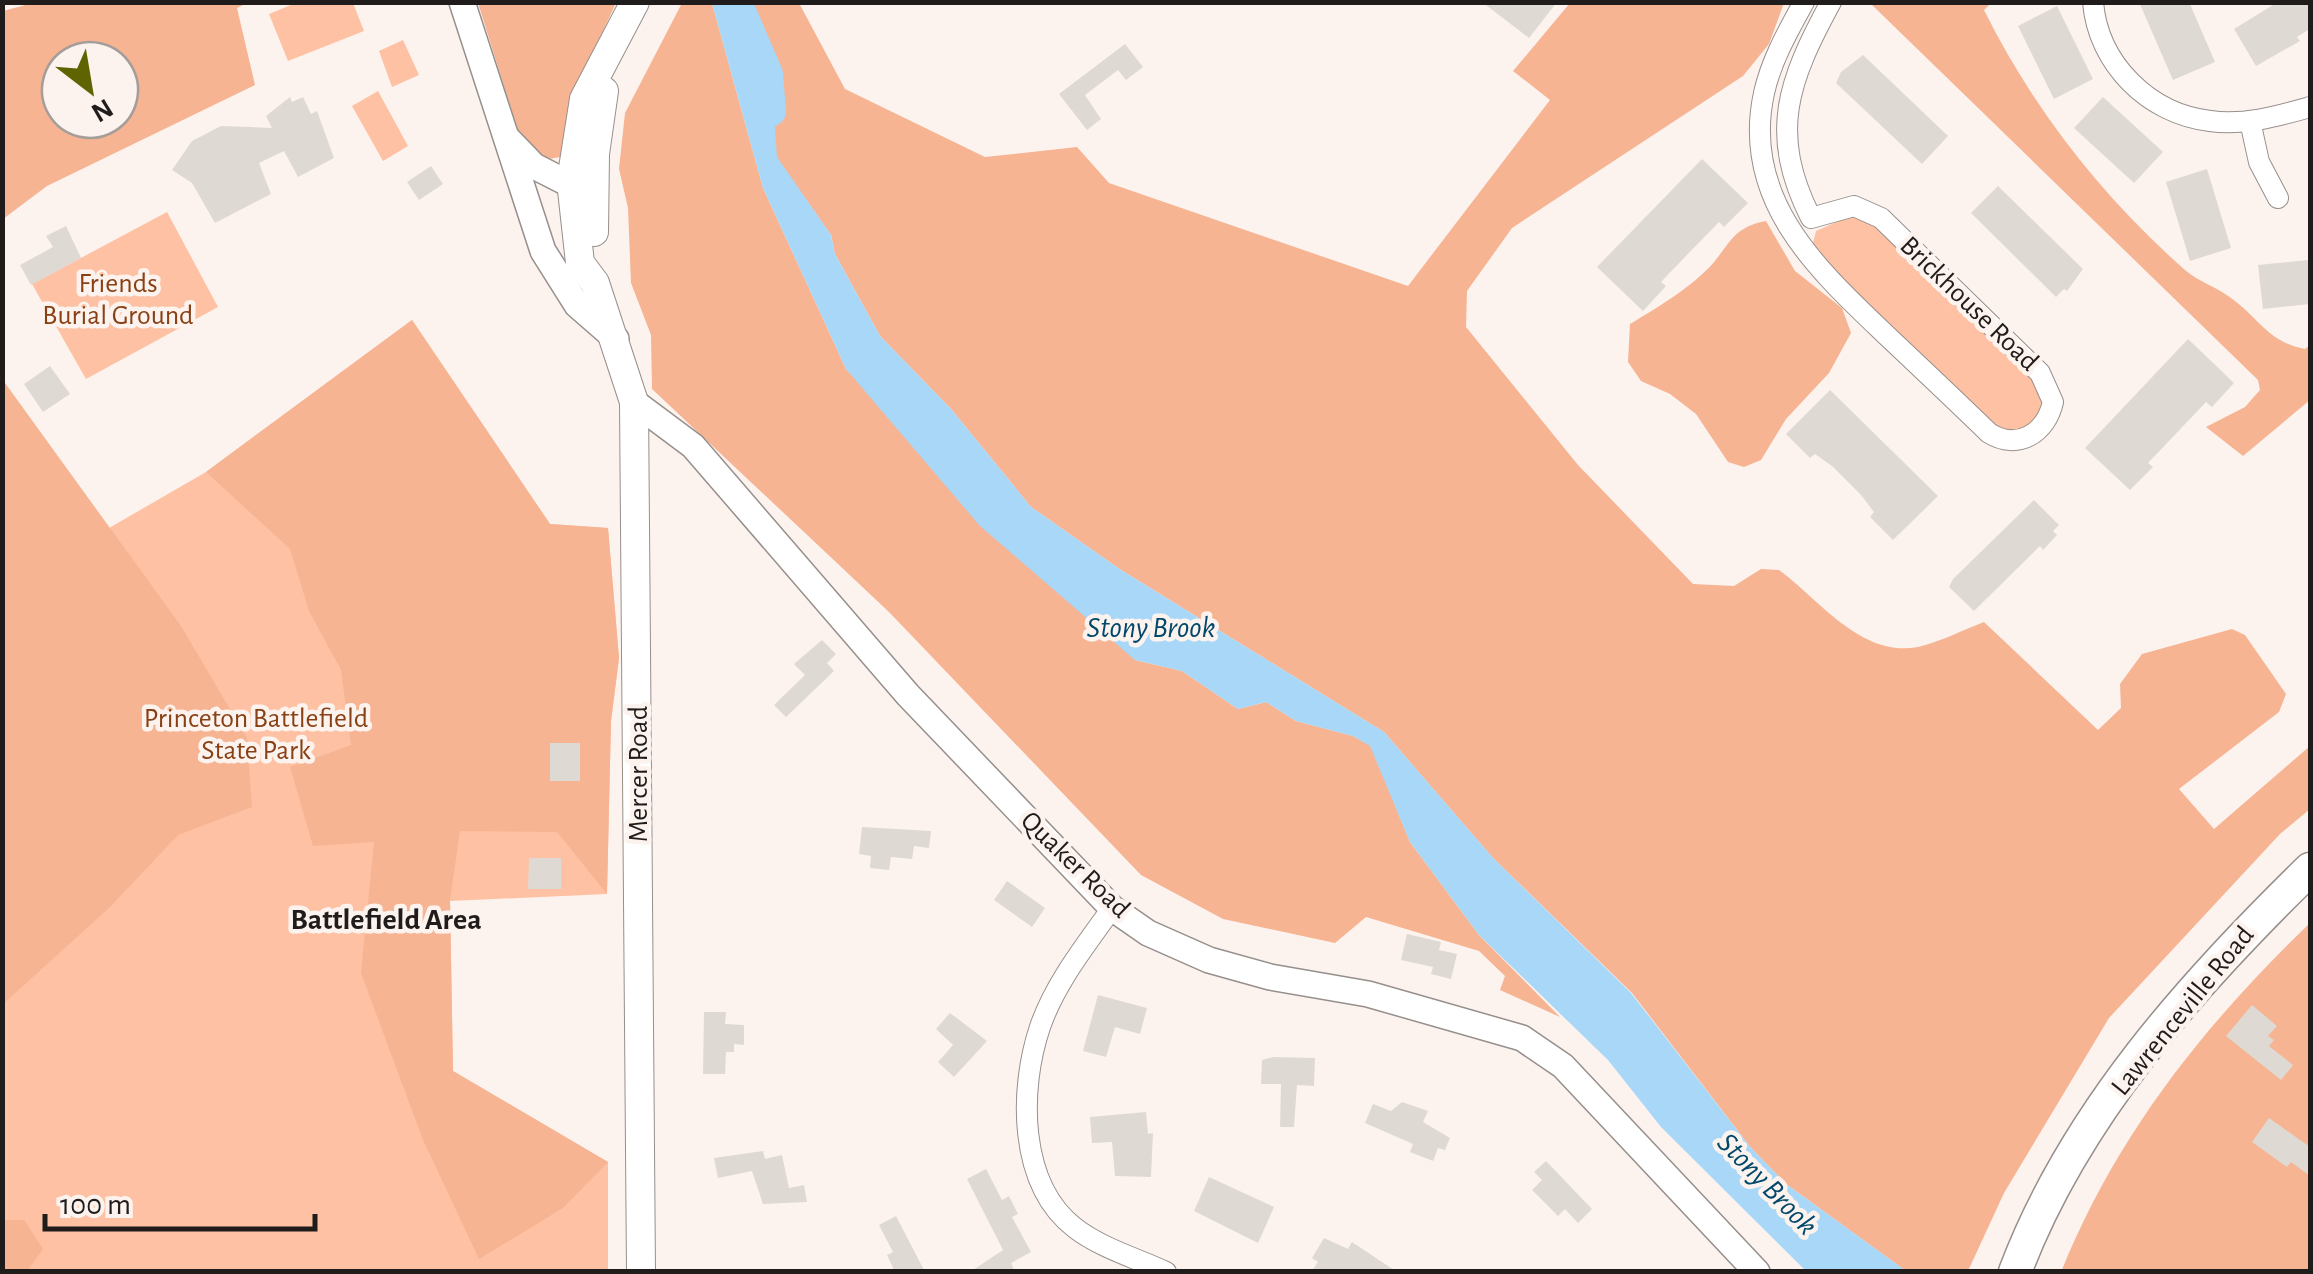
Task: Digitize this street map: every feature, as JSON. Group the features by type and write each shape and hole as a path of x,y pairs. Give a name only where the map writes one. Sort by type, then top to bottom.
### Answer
{"highway":[{"name":"Lawrenceville Road","path":"2015,1272 2043,1210 2084,1138 2156,1035 2252,925 2310,869"}],"main road":[{"name":"Mercer Road","path":"634,2 618,32 598,120 574,186 595,282 634,402 641,1272"}],"street":[{"path":"462,2 524,205 552,266 576,305 616,339"},
{"name":"Brickhouse Road","path":"1804,2 1773,65 1761,123 1766,170 1792,235 1813,265 1989,433 2000,439 2020,441 2041,428 2053,402 2047,381 1881,218 1854,206 1811,218"},
{"path":"1792,235 1811,218 1794,180 1786,124 1794,80 1832,2"},
{"path":"2093,2 2109,56 2145,95 2186,116 2212,122 2250,121 2310,107"},
{"path":"2250,121 2259,162 2278,198"},
{"path":"1761,123 1786,124"},
{"path":"503,134 534,166 574,186"},
{"path":"524,205 538,185 574,186"},
{"path":"552,266 595,282"},
{"name":"Quaker Road","path":"634,402 664,420 693,446 908,695 1112,908 1148,933 1209,960 1270,977 1368,994 1522,1038 1563,1066 1757,1272"},
{"path":"1112,908 1072,965 1040,1027 1029,1089 1030,1148 1049,1198 1076,1229 1166,1272"}],"green space":[{"path":"298,2 353,3 364,31 288,61 269,14"},
{"path":"403,40 419,75 392,87 379,51"},
{"path":"378,91 408,146 383,161 352,106"},
{"name":"Friends Burial Ground","path":"167,212 218,307 86,379 32,284"},
{"path":"1850,216 1874,221 2042,385 2047,401 2032,430 2000,433 1822,261 1813,243 1816,231"},
{"name":"Princeton Battlefield State Park","path":"412,320 550,524 608,528 619,658 611,721 607,894 450,901 453,1071 608,1162 608,1271 3,1271 2,379 109,528 206,472"}],"shaded area":[{"path":"33,3 247,3 237,8 255,85 47,186 3,219 3,11"},
{"path":"478,3 616,3 584,72 561,157 542,160 519,134"},
{"path":"682,3 712,3 763,188 846,369 1135,660 1182,671 1238,709 1266,702 1296,721 1353,736 1371,746 1410,842 1479,935 1560,1017 1500,990 1505,976 1479,951 1366,917 1335,943 1223,919 1141,875 889,612 652,389 651,335 631,283 628,208 619,169 625,113"},
{"path":"748,3 799,3 845,89 985,157 1077,147 1109,183 1408,286 1550,100 1513,71 1570,3 1784,3 1769,44 1743,76 1512,228 1467,291 1466,327 1578,465 1693,584 1734,586 1761,569 1779,570 1842,624 1878,644 1897,648 1926,645 1984,622 2098,730 2121,708 2120,684 2142,654 2232,629 2245,635 2286,694 2279,712 2179,789 2214,829 2310,746 2310,809 2280,834 2109,1018 2004,1193 1968,1271 1906,1271 1786,1184 1751,1148 1632,993 1493,858 1384,732 1121,570 1031,507 951,409 880,336 835,254 831,235 776,157 772,87 744,13"},
{"path":"1852,3 1991,3 1984,10 2047,117 2125,212 2185,270 2231,298 2273,335 2292,346 2305,349 2310,345 2310,400 2243,456 2206,427 2245,407 2260,390 2258,380 1871,4"},
{"path":"1766,221 1795,271 1842,308 1851,333 1829,373 1786,419 1761,460 1744,467 1728,462 1696,414 1670,394 1641,381 1628,362 1630,324 1700,276 1738,233"},
{"path":"412,320 550,524 608,528 619,658 611,721 607,894 557,832 460,831 450,900 453,1071 608,1162 563,1208 479,1259 423,1140 361,973 374,842 313,846 290,767 351,745 341,670 309,611 290,549 206,472"},
{"path":"2,379 181,626 247,738 252,807 178,835 109,908 3,1004"},
{"path":"2310,923 2310,1271 2061,1272 2108,1174 2167,1084 2235,1001"},
{"path":"3,1220 24,1220 43,1249 27,1271 3,1271"}],"water":[{"name":"Stony Brook","path":"712,3 748,3 744,13 772,87 777,157 831,235 835,254 880,336 951,409 1031,507 1121,570 1384,732 1493,858 1631,993 1751,1148 1786,1184 1906,1271 1806,1271 1661,1127 1608,1060 1479,935 1410,842 1370,746 1353,736 1296,721 1266,702 1238,709 1182,671 1135,660 980,526 846,369 763,188"}],"building":[{"path":"1482,2 1557,2 1529,38"},
{"path":"2139,2 2189,2 2215,62 2173,80"},
{"path":"2278,2 2310,2 2310,29 2297,37 2300,41 2256,66 2234,29"},
{"path":"2057,6 2093,79 2054,99 2018,26"},
{"path":"1125,44 1143,67 1126,80 1118,70 1085,95 1101,119 1087,130 1059,94"},
{"path":"1863,55 1948,136 1922,164 1836,83 1841,72"},
{"path":"290,97 292,102 303,97 311,114 317,111 334,158 298,177 284,151 259,163 271,194 215,223 192,183 172,170 192,141 221,126 272,128 266,116"},
{"path":"2103,97 2163,152 2134,183 2074,128"},
{"path":"1702,159 1748,203 1724,227 1719,222 1683,259 1661,282 1666,286 1643,311 1597,267"},
{"path":"431,166 443,184 419,200 407,182"},
{"path":"2207,169 2231,248 2190,261 2166,182"},
{"path":"1998,186 2083,269 2067,291 2064,289 2056,297 1971,213"},
{"path":"66,226 81,258 31,285 20,265 53,247 46,236"},
{"path":"2308,260 2310,304 2263,309 2258,265"},
{"path":"2188,339 2234,383 2212,407 2206,402 2148,463 2153,467 2130,490 2085,448"},
{"path":"50,366 70,394 43,412 24,384"},
{"path":"1830,390 1938,496 1893,540 1870,517 1874,512 1861,495 1832,466 1815,454 1810,458 1786,434"},
{"path":"2034,500 2059,525 2053,531 2057,535 2043,550 2040,546 1974,611 1949,587 1953,579"},
{"path":"822,640 836,654 827,663 834,671 786,717 774,705 805,675 794,664"},
{"path":"550,743 580,743 580,781 550,781"},
{"path":"862,827 931,831 929,848 914,846 912,859 891,857 889,870 870,868 871,856 859,854"},
{"path":"529,858 561,858 561,889 528,889"},
{"path":"1007,881 1045,908 1032,927 994,900"},
{"path":"1407,934 1441,942 1439,950 1457,954 1451,979 1431,974 1433,967 1401,960"},
{"path":"1098,995 1147,1008 1140,1034 1115,1027 1106,1057 1083,1051"},
{"path":"2252,1005 2277,1026 2268,1036 2274,1040 2269,1046 2293,1065 2281,1080 2226,1036"},
{"path":"704,1012 726,1012 725,1024 744,1025 744,1045 734,1044 734,1052 726,1052 725,1074 703,1074"},
{"path":"950,1013 987,1041 954,1077 938,1062 953,1045 936,1029"},
{"path":"1315,1058 1314,1086 1297,1085 1294,1127 1280,1127 1281,1084 1261,1084 1262,1060"},
{"path":"1402,1102 1428,1111 1423,1122 1450,1138 1445,1150 1438,1148 1433,1161 1410,1152 1413,1144 1365,1123 1373,1104 1391,1111"},
{"path":"1146,1112 1148,1134 1153,1133 1151,1177 1115,1176 1112,1142 1092,1143 1090,1117"},
{"path":"2269,1118 2310,1147 2310,1176 2291,1162 2287,1167 2252,1142"},
{"path":"763,1151 765,1159 782,1155 789,1188 804,1185 807,1202 763,1204 752,1171 718,1178 714,1158"},
{"path":"1546,1161 1592,1209 1578,1223 1565,1209 1558,1216 1532,1190 1542,1180 1534,1172"},
{"path":"986,1169 1002,1200 1009,1196 1018,1214 1012,1217 1031,1252 1011,1263 1015,1272 970,1272 1003,1250 967,1179"},
{"path":"1209,1177 1274,1207 1258,1243 1194,1211"},
{"path":"896,1216 925,1272 895,1272 887,1255 893,1252 879,1225"},
{"path":"1324,1238 1348,1249 1352,1242 1397,1272 1311,1272 1318,1262 1312,1258"}],"waterway":[{"name":"Stony Brook","path":"736,2 767,74 770,111"}],"district":[{"name":"Battlefield Area","path":"386,920"}]}
